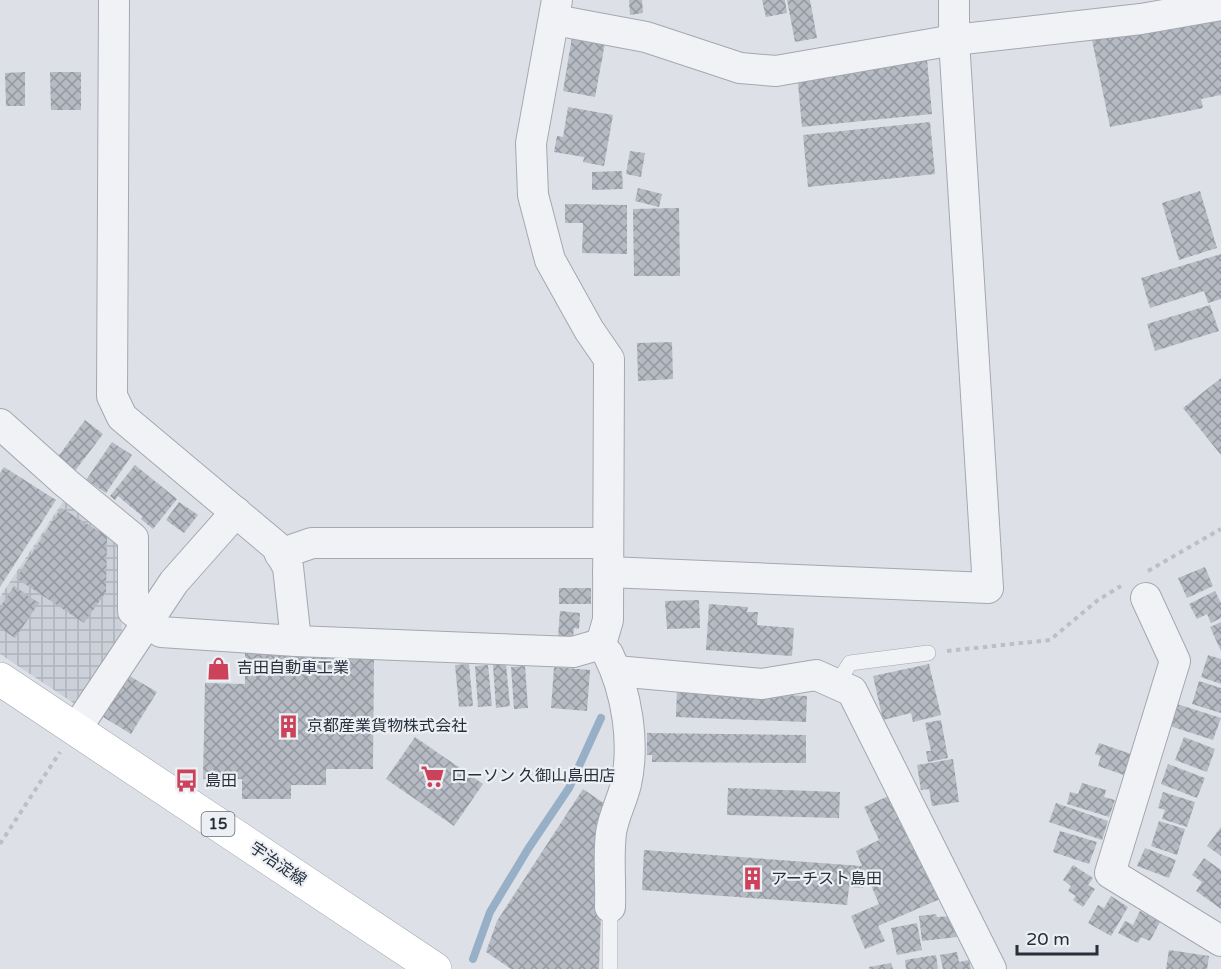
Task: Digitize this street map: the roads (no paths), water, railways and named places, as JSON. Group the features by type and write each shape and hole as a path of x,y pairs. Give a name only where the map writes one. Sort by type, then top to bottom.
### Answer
{"main road":[{"name":"宇治淀線","path":"0,679 435,969"}],"street":[{"path":"114,0 112,396 122,417 276,546 288,567 296,641"},
{"path":"608,572 988,588 954,40 954,0"},
{"path":"601,644 608,620 609,359 589,330 550,260 533,195 531,143 556,10 646,36 740,68 776,71 954,40 1141,19 1221,5"},
{"path":"0,424 66,483 133,538 133,611 161,632 296,641 573,652 601,644"},
{"path":"76,729 174,582 236,512"},
{"path":"280,554 312,543 608,543"},
{"path":"1138,585 1175,661 1110,873 1221,940"},
{"path":"601,644 616,671 626,712 630,746 626,783 611,833 610,907"},
{"path":"616,671 762,684 816,675 852,691 991,969"}],"lane":[{"path":"837,684 850,663 928,653"},
{"path":"610,907 610,969"}],"waterway":[{"path":"473,959 490,912 528,849 569,788 601,718"}],"place":[{"name":"吉田自動車工業","path":"219,668"},
{"name":"京都産業貨物株式会社","path":"289,726"},
{"name":"ローソン 久御山島田店","path":"433,776"},
{"name":"島田","path":"187,781"},
{"name":"アーチスト島田","path":"753,879"}]}
